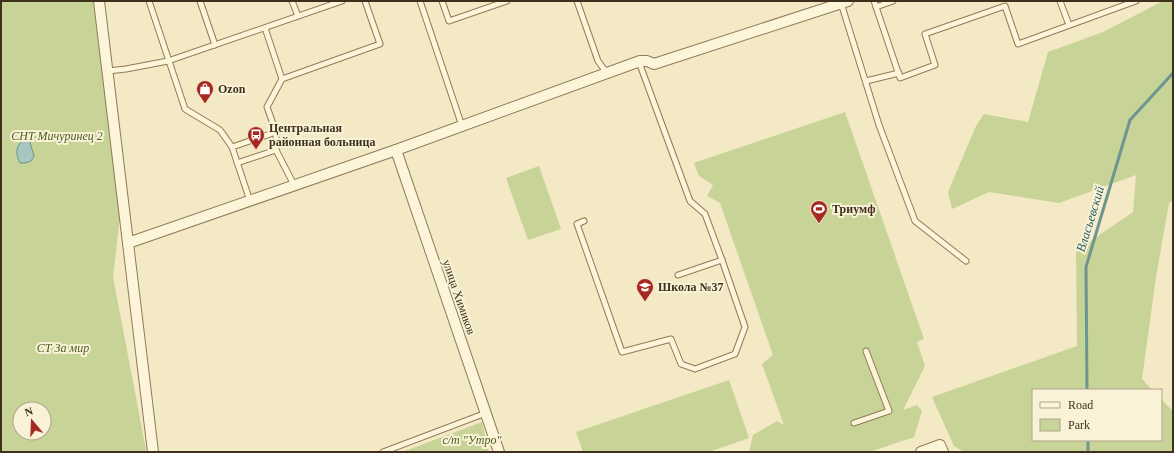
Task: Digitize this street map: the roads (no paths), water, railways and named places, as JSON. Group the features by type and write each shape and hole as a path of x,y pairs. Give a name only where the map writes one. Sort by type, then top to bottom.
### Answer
{"street":[{"path":"99,1 153,452"},
{"path":"128,243 396,150 639,62 647,61 654,64 845,2"},
{"name":"улица Химиков","path":"396,150 499,452"},
{"path":"921,452 941,449"}],"lane":[{"path":"149,1 185,109 220,130 232,147 250,201"},
{"path":"200,1 214,45"},
{"path":"292,1 298,16"},
{"path":"108,71 168,61 342,1"},
{"path":"294,185 276,150 276,132 267,107 282,79 380,44 365,1"},
{"path":"420,1 462,126"},
{"path":"442,1 449,21 496,3 507,1"},
{"path":"577,1 598,60 608,73"},
{"path":"874,1 900,78 935,65 925,34 1005,6 1018,44 1136,1"},
{"path":"876,7 893,1"},
{"path":"1060,1 1068,25"},
{"path":"845,2 879,125 915,221 966,261"},
{"path":"265,28 282,79"},
{"path":"584,221 577,224 622,352 671,339 681,364 695,369 735,354 746,327 705,214 690,201 639,62"},
{"path":"866,81 899,73"},
{"path":"232,147 276,132"},
{"path":"237,163 276,150"},
{"path":"678,275 722,260"},
{"path":"854,423 889,411 866,351"},
{"path":"383,452 486,414"}],"water":[{"path":"25,140 30,142 34,156 31,161 20,163 17,149 22,141"}],"waterway":[{"name":"Власьевский","path":"1087,389 1086,267 1130,120 1173,73"},
{"name":"Власьевский","path":"1088,441 1088,452"}],"place":[{"name":"Ozon","path":"205,104"},
{"name":"Центральная районная больница","path":"256,150"},
{"name":"Триумф","path":"819,224"},
{"name":"Школа №37","path":"645,302"}],"park label":[{"name":"СНТ Мичуринец 2","path":"57,136"},
{"name":"СТ За мир","path":"63,348"},
{"name":"с/т \"Утро\"","path":"472,440"}]}
